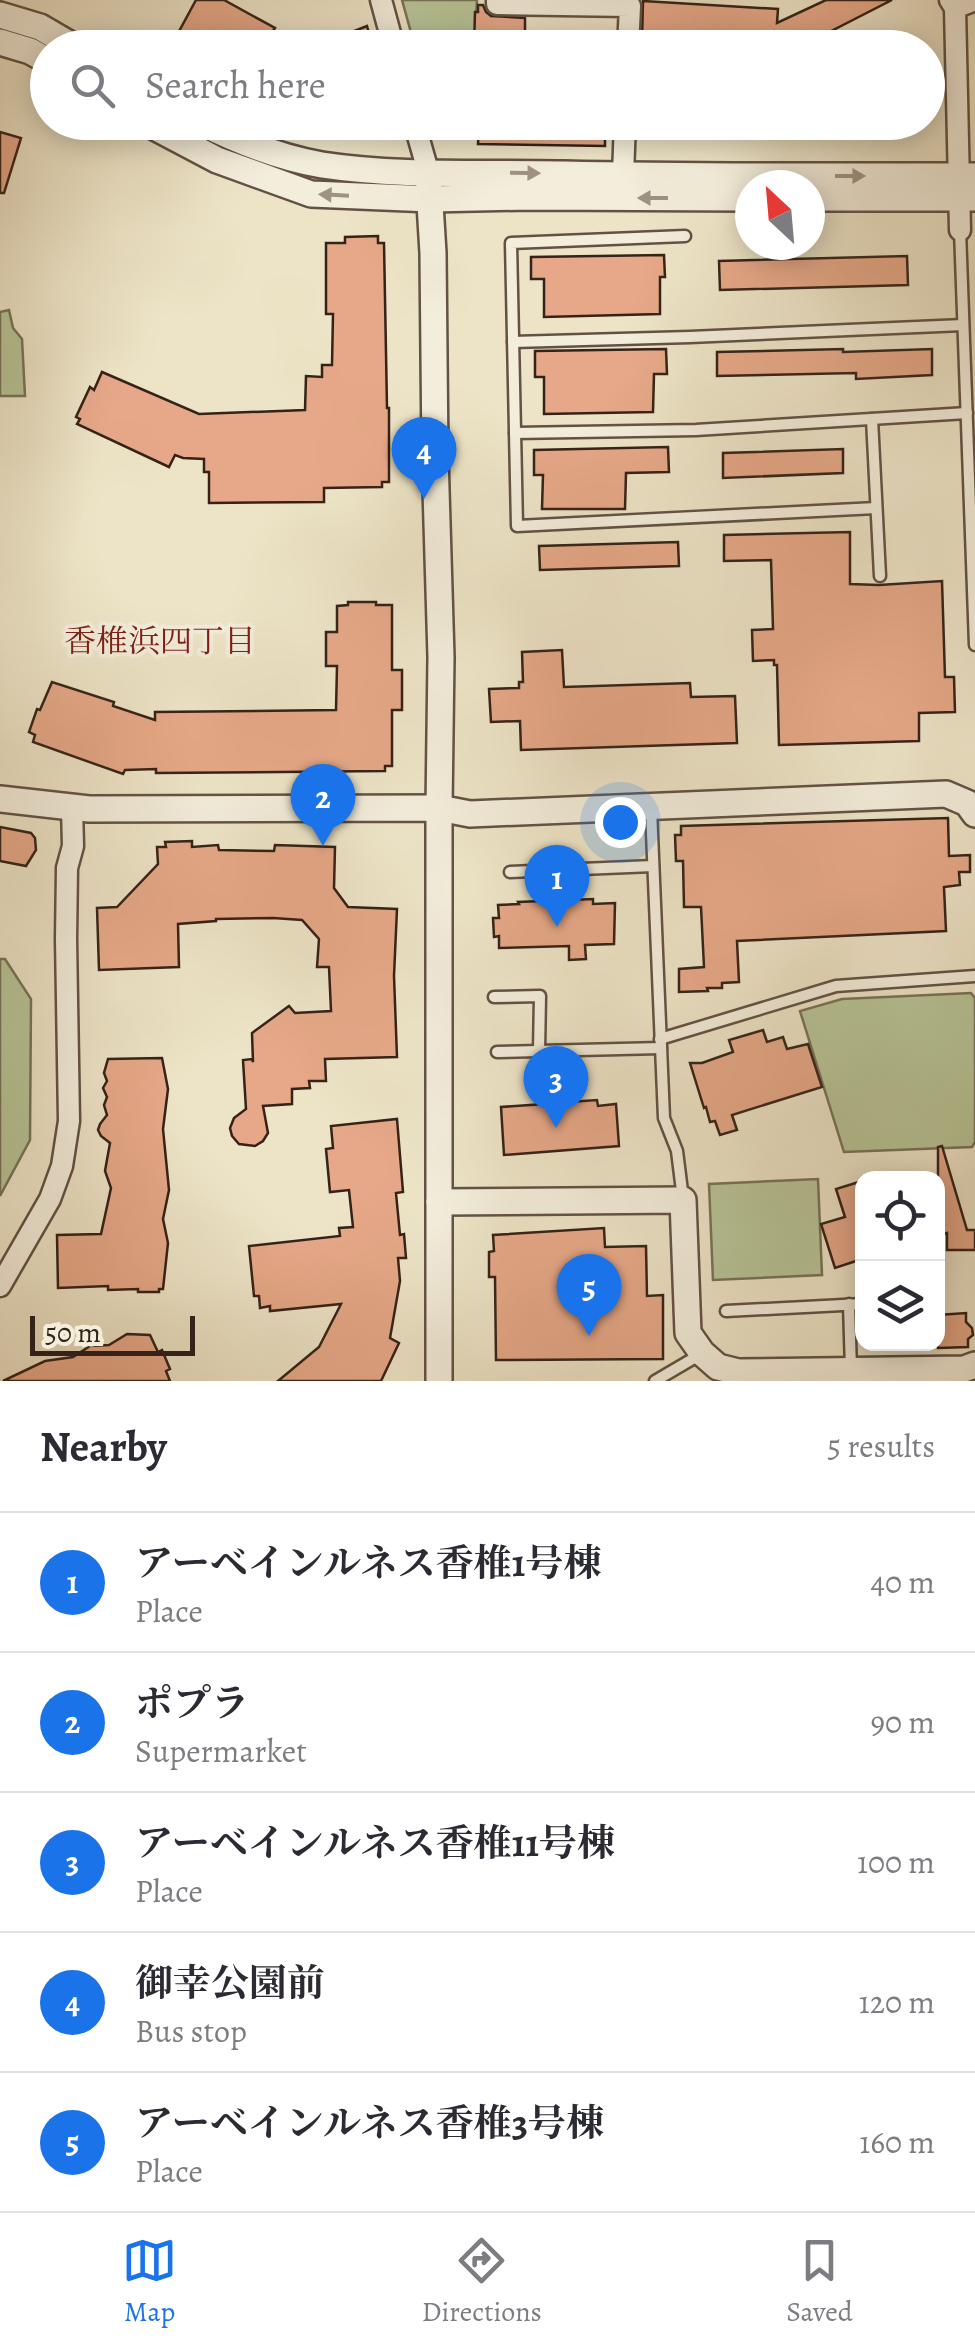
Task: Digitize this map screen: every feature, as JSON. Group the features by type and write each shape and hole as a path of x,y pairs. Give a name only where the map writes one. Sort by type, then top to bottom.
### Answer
{"street":[{"path":"380,0 389,30"},
{"path":"498,0 497,4 630,6 629,30"},
{"path":"960,2 967,187 960,238"},
{"path":"0,14 45,30"},
{"path":"0,42 30,51"},
{"path":"179,140 217,160 311,194 431,199 735,198"},
{"path":"239,140 320,164 375,170 967,187"},
{"path":"419,140 431,199 441,657 439,1381"},
{"path":"623,175 624,140"},
{"path":"825,197 967,187"},
{"path":"0,800 72,807 438,808 470,814 946,794 966,804 975,814"},
{"path":"0,1286 50,1200 62,1166 69,1122 66,939 72,807"},
{"path":"439,1202 683,1200 688,1333 718,1367 738,1372 851,1376 964,1369 975,1365"}],"lane":[{"path":"685,236 511,243 517,526 876,508"},
{"path":"960,238 975,246"},
{"path":"960,238 975,645"},
{"path":"513,342 963,325"},
{"path":"515,432 696,430 966,413"},
{"path":"872,419 880,576"},
{"path":"651,807 664,1118 676,1152 683,1200"},
{"path":"510,872 654,866"},
{"path":"497,1052 661,1043 836,986 975,976"},
{"path":"494,997 540,996 539,1051"},
{"path":"849,1304 851,1376"},
{"path":"726,1311 855,1304"},
{"path":"656,1381 702,1353"}],"green space":[{"path":"402,0 477,0 475,30 410,30"},
{"path":"9,310 13,328 22,339 25,396 0,396 0,312"},
{"path":"0,959 5,959 31,999 30,1140 0,1196"},
{"path":"971,993 975,998 972,1147 844,1152 800,1011 842,999"},
{"path":"818,1179 822,1275 713,1280 709,1184"}],"building":[{"path":"196,0 224,0 275,28 274,30 180,30"},
{"path":"826,0 892,0 833,30 642,30 643,1 778,9 777,23"},
{"path":"478,5 483,5 491,16 525,18 525,30 474,30"},
{"path":"0,132 21,138 4,193 0,193"},
{"path":"478,140 605,140 605,146 478,144"},
{"path":"378,236 378,243 384,243 389,408 389,482 382,482 382,487 324,488 324,502 209,503 209,472 204,472 204,459 175,455 169,467 77,424 80,419 76,417 90,387 94,390 102,372 199,414 305,410 306,376 322,377 322,365 332,365 333,314 326,314 326,243 345,243 345,237"},
{"path":"664,255 660,314 544,317 544,279 531,279 531,257"},
{"path":"907,256 908,285 720,290 719,261"},
{"path":"666,349 667,374 654,374 653,412 544,414 544,377 535,377 535,351"},
{"path":"932,349 932,375 856,379 856,373 717,376 717,352"},
{"path":"668,447 669,472 626,473 625,509 542,509 543,475 534,475 534,450"},
{"path":"843,449 843,473 723,478 723,453"},
{"path":"850,532 850,584 942,581 945,677 954,677 955,712 919,713 919,741 779,745 777,665 774,660 753,661 752,630 773,629 771,560 724,561 724,535"},
{"path":"678,542 679,566 540,570 539,546"},
{"path":"348,602 392,605 392,670 402,670 402,710 392,710 392,766 385,766 385,771 156,773 156,769 125,770 123,774 33,742 35,735 29,732 52,682 155,720 155,712 336,710 337,666 326,666 326,632 337,632 337,606"},
{"path":"562,650 564,687 690,683 691,697 735,696 737,743 521,750 520,721 491,722 489,689 519,688 519,682 523,682 522,652"},
{"path":"948,818 949,856 970,855 970,872 959,872 960,885 944,887 946,931 737,941 739,982 722,983 722,988 707,988 708,991 679,992 679,969 704,967 701,907 684,907 683,861 676,861 675,835 681,835 681,826"},
{"path":"0,827 31,833 35,838 36,850 26,866 0,861"},
{"path":"192,841 192,847 218,845 219,850 274,851 275,845 335,847 334,888 348,907 397,909 397,1057 325,1059 326,1081 309,1081 310,1088 292,1089 292,1104 263,1106 268,1133 255,1146 239,1144 230,1128 234,1118 246,1109 243,1060 253,1062 252,1033 289,1006 295,1013 331,1011 329,967 317,967 319,939 302,920 216,919 178,924 179,967 99,970 97,908 117,907 158,864 157,847 166,847 165,842"},
{"path":"593,899 593,904 615,903 614,944 585,945 586,959 569,960 569,946 499,948 499,936 494,937 493,918 499,918 498,905"},
{"path":"763,1030 767,1042 783,1037 787,1049 808,1044 822,1087 732,1115 737,1130 720,1135 704,1108 690,1063 733,1052 729,1040"},
{"path":"162,1058 168,1089 163,1129 169,1190 163,1219 168,1243 163,1289 138,1292 108,1290 108,1286 58,1288 57,1235 101,1234 111,1188 105,1171 110,1143 98,1130 107,1115 103,1088 108,1059"},
{"path":"568,1086 569,1102 597,1100 598,1106 616,1104 619,1146 504,1155 501,1107 544,1104 543,1087"},
{"path":"397,1119 403,1192 396,1193 406,1258 398,1258 400,1281 390,1338 399,1343 381,1381 278,1381 319,1347 341,1304 270,1311 270,1306 260,1308 259,1296 254,1296 249,1246 340,1236 339,1228 353,1227 349,1190 330,1192 326,1149 333,1148 331,1126"},
{"path":"942,1146 967,1230 975,1230 975,1250 947,1250 945,1171 938,1171 938,1147"},
{"path":"855,1183 855,1261 835,1268 821,1224 845,1217 836,1189"},
{"path":"604,1228 605,1247 646,1246 647,1296 663,1295 663,1359 496,1360 495,1277 489,1277 493,1235"},
{"path":"966,1313 973,1335 968,1339 968,1347 945,1348 945,1314"},
{"path":"127,1334 150,1335 158,1352 162,1350 170,1381 3,1381 45,1361 73,1357 90,1346 109,1345"}],"place":[{"name":"御幸公園前","path":"424,499"},
{"name":"ポプラ","path":"323,846"},
{"name":"アーベインルネス香椎1号棟","path":"557,927"},
{"name":"アーベインルネス香椎11号棟","path":"556,1128"},
{"name":"アーベインルネス香椎3号棟","path":"589,1336"}],"district":[{"name":"香椎浜四丁目","path":"160,641"}]}
